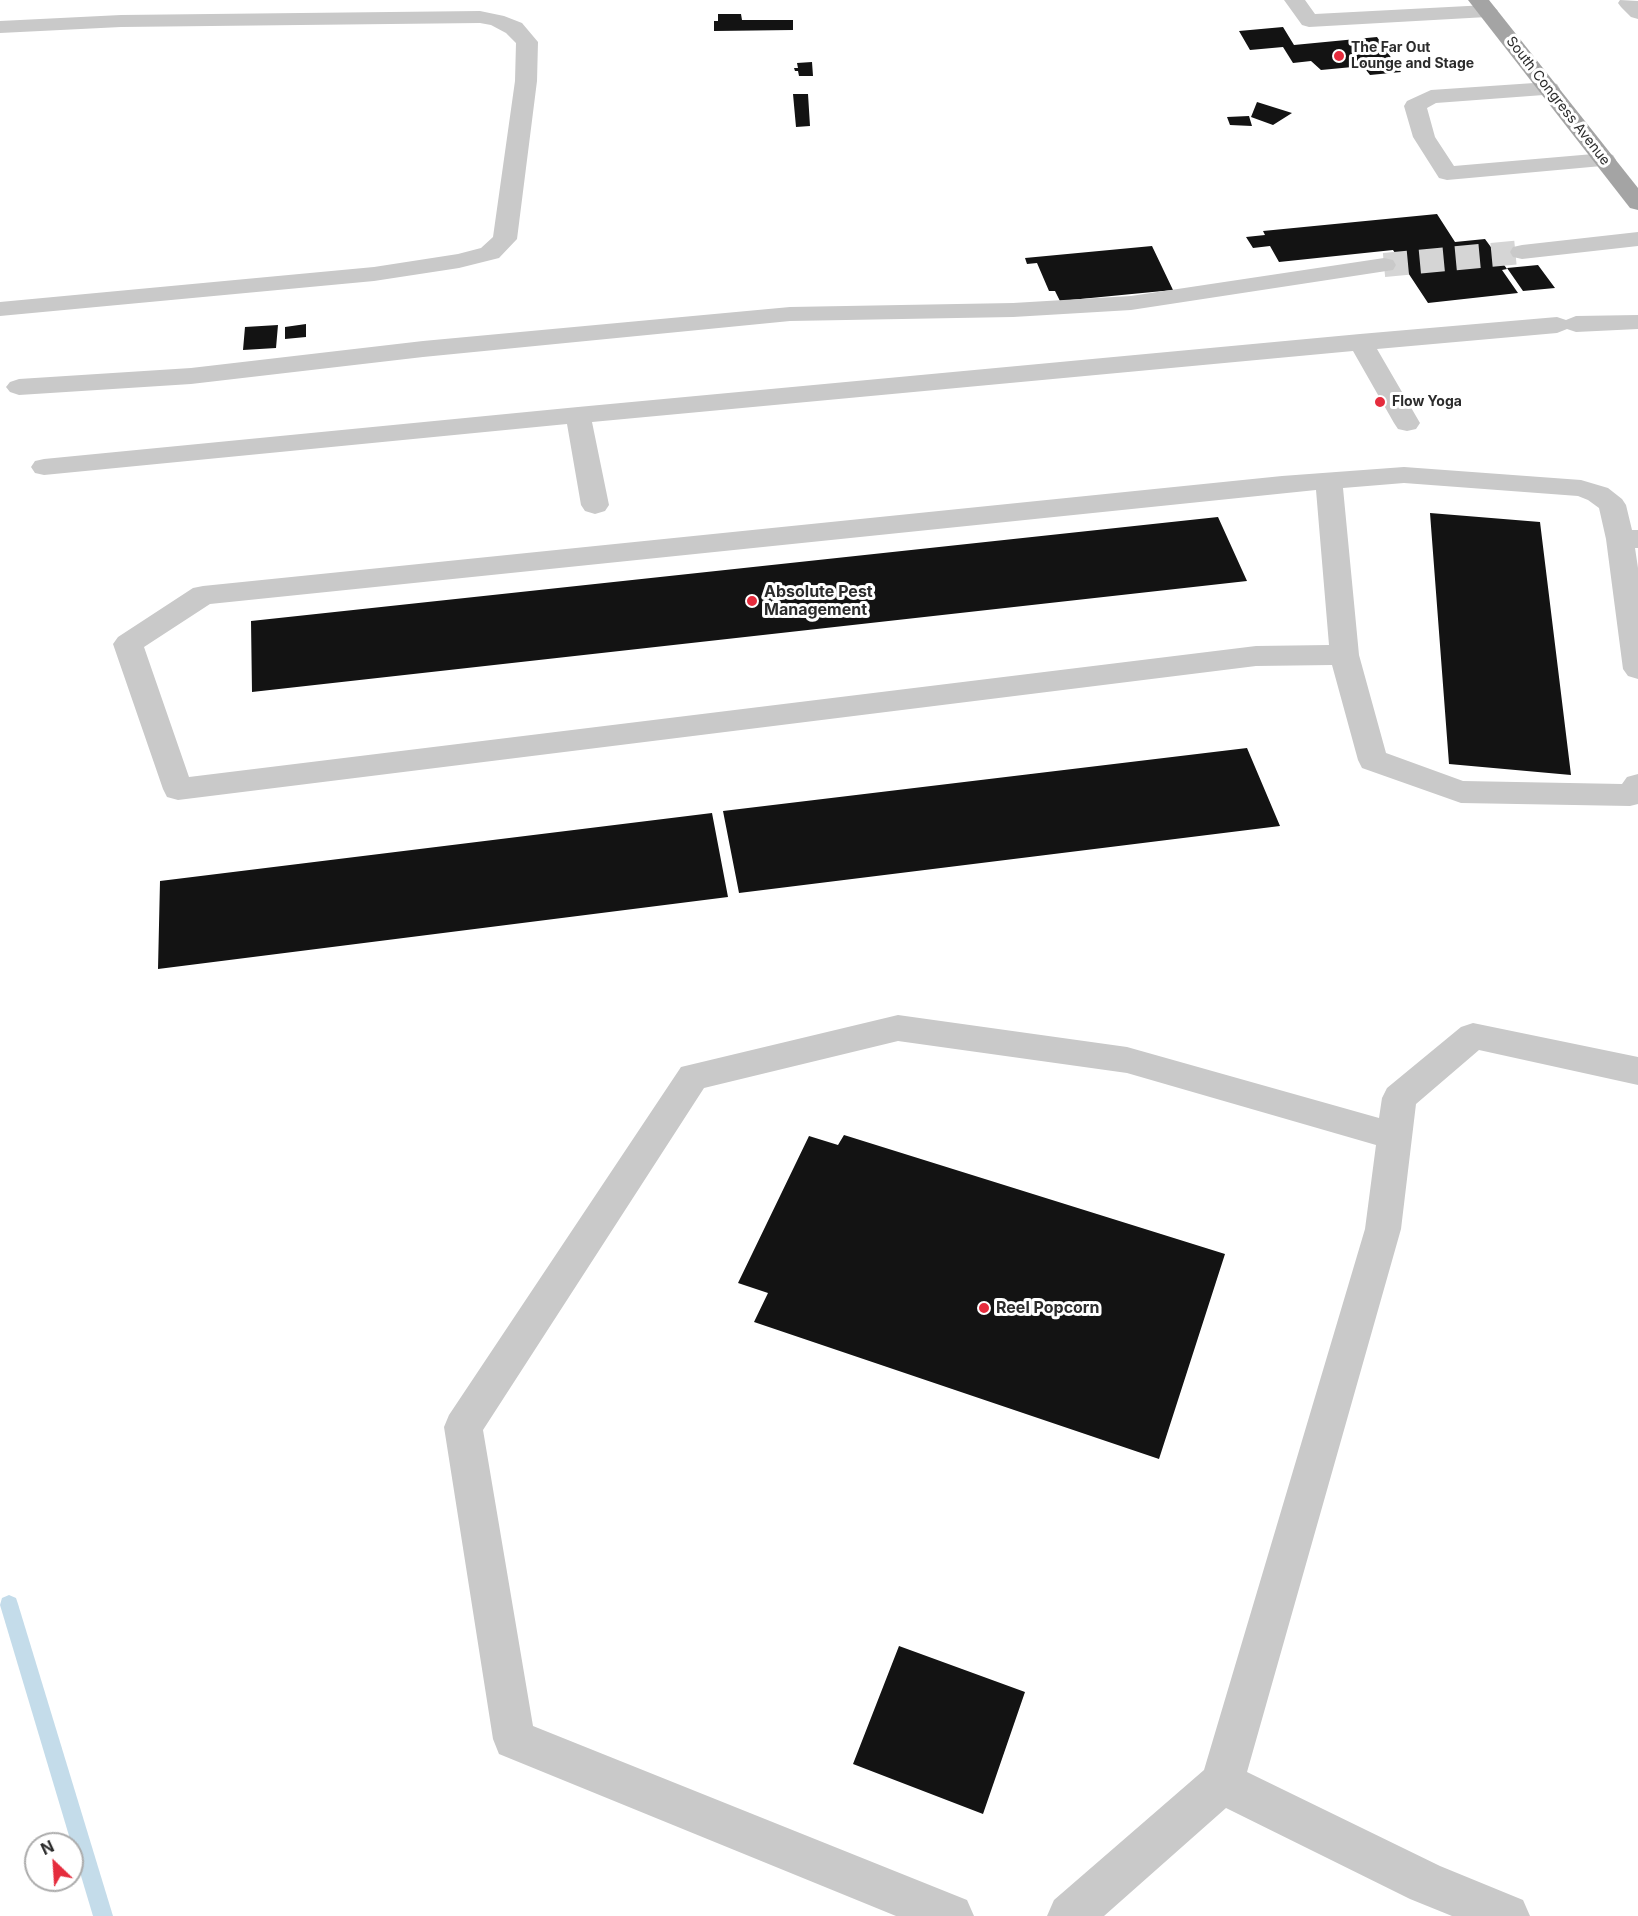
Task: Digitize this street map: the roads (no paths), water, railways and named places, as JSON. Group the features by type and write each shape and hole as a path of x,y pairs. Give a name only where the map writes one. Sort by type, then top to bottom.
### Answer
{"main road":[{"name":"South Congress Avenue","path":"1482,6 1638,203"}],"lane":[{"path":"1294,0 1309,21 1482,6"},
{"path":"0,27 121,21 480,17 497,20 514,28 527,42 526,81 505,239 490,254 459,261 374,273 0,309"},
{"path":"1549,89 1431,97 1415,106 1424,137 1448,174 1605,160"},
{"path":"1522,252 1638,239"},
{"path":"19,387 191,376 423,349 790,314 1013,310 1131,303 1384,265"},
{"path":"44,467 1360,342 1566,324 1638,322"},
{"path":"1360,342 1407,423"},
{"path":"579,415 595,505"},
{"path":"1344,655 1245,657 178,789 128,644 203,595 1282,484 1404,475 1581,488 1598,494 1612,505 1629,539 1638,669"},
{"path":"1329,482 1344,655 1373,760 1461,792 1630,795 1638,785"},
{"path":"951,1916 514,1739 463,1427 693,1077 898,1028 1127,1060 1394,1136"},
{"path":"1070,1916 1222,1783 1383,1229 1399,1098 1473,1036 1638,1071"},
{"path":"1222,1783 1426,1883 1507,1916"}],"waterway":[{"path":"9,1604 103,1916"}],"tunnel":[{"path":"1384,265 1522,252"}],"place":[{"name":"The Far Out Lounge and Stage","path":"1339,56"},
{"name":"Flow Yoga","path":"1380,402"},
{"name":"Absolute Pest Management","path":"752,601"},
{"name":"Reel Popcorn","path":"984,1308"}]}
